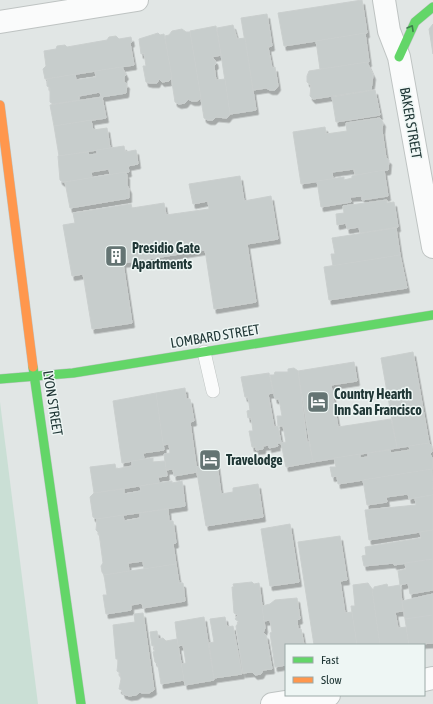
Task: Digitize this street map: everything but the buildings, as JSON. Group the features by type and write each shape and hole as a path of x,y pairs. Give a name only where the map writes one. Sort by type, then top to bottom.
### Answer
{"main road":[{"path":"399,57 408,31 412,25 425,11 433,7"},
{"name":"LYON STREET","path":"0,105 34,375 81,704"},
{"name":"LOMBARD STREET","path":"0,379 34,375 73,373 433,315"}],"street":[{"path":"0,22 137,0"},
{"name":"BAKER STREET","path":"384,0 389,31 399,57 433,247"},
{"path":"272,704 323,696"}],"lane":[{"path":"204,352 213,390"}],"green space":[{"path":"0,402 38,704 0,704"}],"traffic: fast":[{"path":"399,57 415,22 433,7"},
{"path":"0,379 73,373 433,315"},
{"path":"33,367 81,704"}],"traffic: slow":[{"path":"0,105 33,367"}],"place":[{"name":"Presidio Gate Apartments","path":"116,256"},
{"name":"Country Hearth Inn San Francisco","path":"318,402"},
{"name":"Travelodge","path":"210,460"}]}
